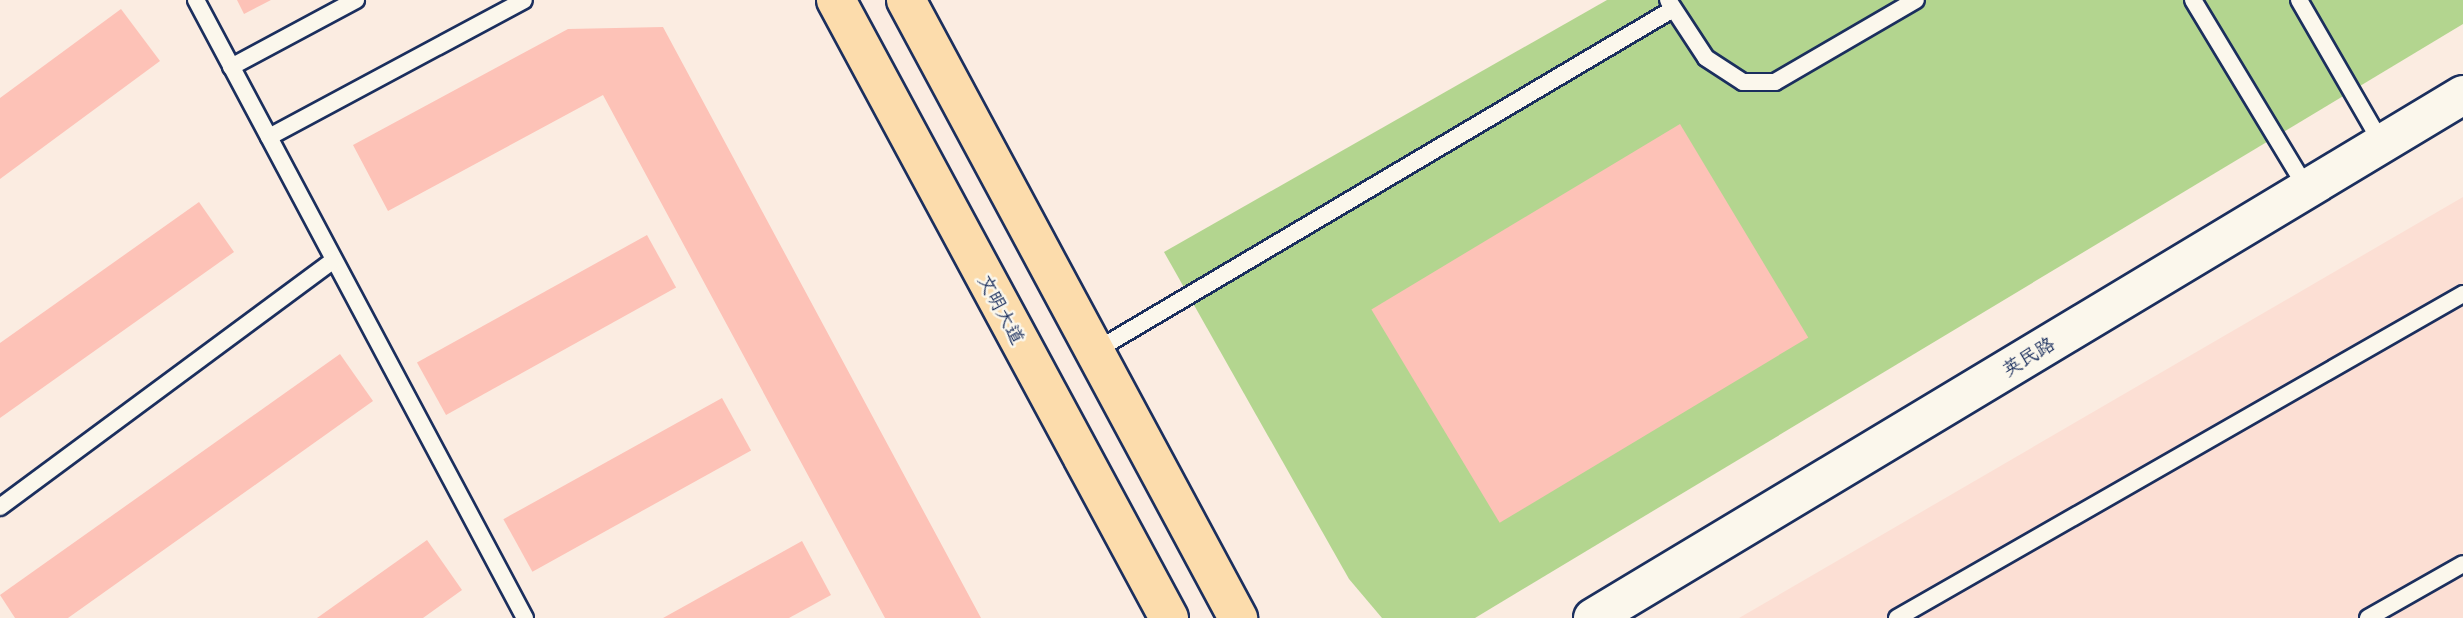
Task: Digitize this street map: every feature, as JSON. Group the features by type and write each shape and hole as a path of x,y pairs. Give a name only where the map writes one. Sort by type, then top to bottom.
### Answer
{"main road":[{"name":"文明大道","path":"836,0 1169,618"},
{"path":"906,0 1238,618"}],"street":[{"name":"英民路","path":"1593,618 2463,95"}],"lane":[{"path":"196,0 525,618"},
{"path":"231,67 356,0"},
{"path":"269,137 524,0"},
{"path":"1095,351 1670,5 1706,58 1743,82 1775,82 1916,0"},
{"path":"2193,0 2307,189"},
{"path":"2299,0 2382,144"},
{"path":"0,507 334,260"},
{"path":"1897,618 2463,294"},
{"path":"2368,618 2463,564"}],"shaded area":[{"path":"2463,197 2463,618 1739,618"}],"green space":[{"path":"1607,0 2463,0 2463,24 1475,618 1382,618 1349,579 1164,252"}],"building":[{"path":"237,0 271,0 244,14"},
{"path":"121,9 160,61 0,179 0,98"},
{"path":"663,27 981,618 885,618 603,95 388,211 353,145 568,29"},
{"path":"1680,124 1808,337 1500,523 1371,309"},
{"path":"199,202 234,252 0,418 0,343"},
{"path":"647,235 676,287 446,415 417,363"},
{"path":"340,354 373,401 68,618 15,618 0,595"},
{"path":"722,398 751,450 532,572 503,519"},
{"path":"427,540 462,590 423,618 317,618"},
{"path":"802,541 831,595 789,618 663,618"}]}
